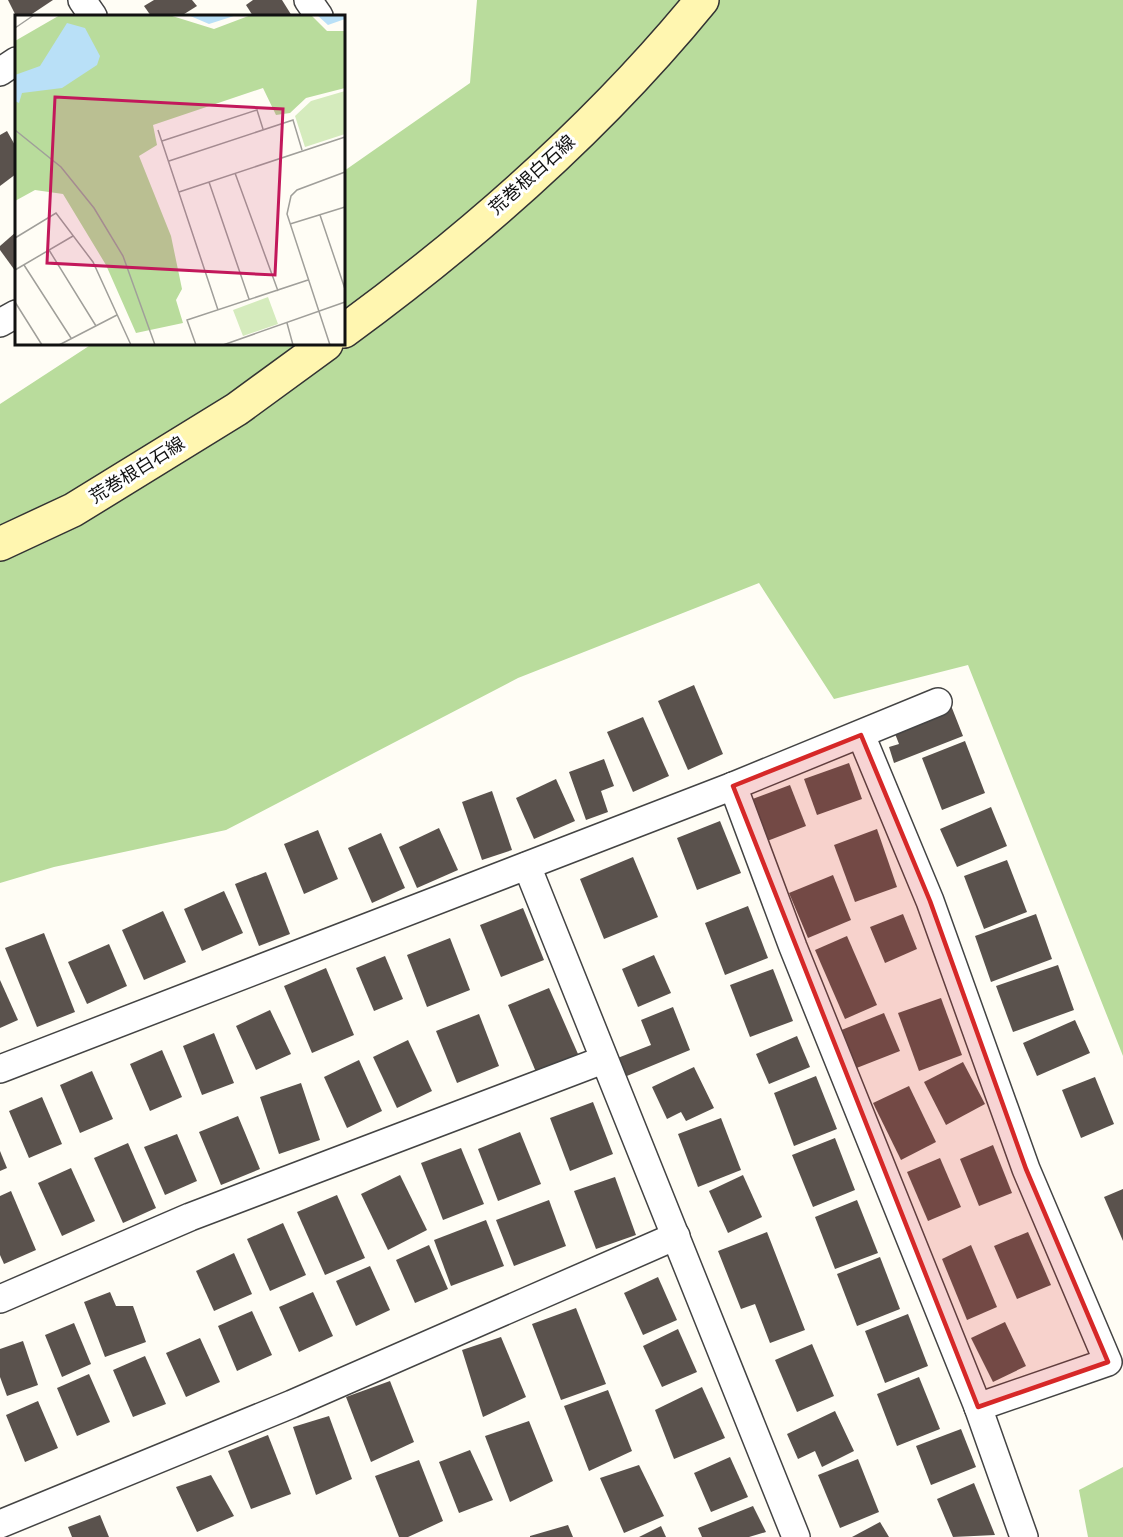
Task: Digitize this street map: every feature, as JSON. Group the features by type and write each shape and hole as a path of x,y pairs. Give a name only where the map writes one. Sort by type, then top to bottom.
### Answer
{"street":[{"path":"308,0 318,15"},
{"name":"荒巻根白石線","path":"345,330 388,298 532,179 651,62 702,0"},
{"path":"0,72 15,62"},
{"path":"0,323 15,315"},
{"name":"荒巻根白石線","path":"0,544 83,504 237,408 325,345"},
{"path":"0,1069 734,786 938,702"},
{"path":"861,735 930,901 1026,1169 1108,1362 978,1407"},
{"path":"734,786 793,947 978,1407 1024,1537"},
{"path":"527,866 796,1537"},
{"path":"0,1299 190,1217 603,1060"},
{"path":"0,1524 292,1404 676,1236"}],"highlighted area":[{"path":"861,735 930,901 1026,1169 1108,1362 978,1407 733,786"}],"green space":[{"path":"477,0 1123,0 1123,1056 968,665 834,699 759,583 518,678 226,830 54,867 0,883 0,404 90,345 345,345 345,170 470,83"},
{"path":"1123,1467 1123,1537 1088,1537 1079,1490"}],"building":[{"path":"8,0 53,0 30,15 16,15"},
{"path":"154,0 192,0 197,6 183,15 150,15 144,6"},
{"path":"253,0 282,0 291,15 252,15 246,5"},
{"path":"7,131 15,145 15,175 0,186 0,135"},
{"path":"15,233 15,271 0,250 0,246"},
{"path":"694,685 723,754 688,770 658,701"},
{"path":"950,703 963,736 894,763 889,747 899,744 892,726"},
{"path":"643,717 669,776 633,792 607,732"},
{"path":"965,741 985,793 942,810 922,758"},
{"path":"604,759 614,786 601,791 608,812 586,820 569,772"},
{"path":"849,763 862,799 817,815 804,779"},
{"path":"556,779 575,821 534,839 516,798"},
{"path":"790,785 806,826 762,843 747,801"},
{"path":"492,791 512,850 482,860 462,802"},
{"path":"991,807 1007,846 957,867 940,829"},
{"path":"720,821 741,873 697,890 677,838"},
{"path":"439,828 458,870 417,888 399,847"},
{"path":"877,829 897,887 855,902 834,845"},
{"path":"318,830 338,879 304,894 284,844"},
{"path":"381,833 405,888 372,903 348,848"},
{"path":"633,857 658,917 604,939 580,879"},
{"path":"1007,860 1027,912 984,929 964,876"},
{"path":"266,872 290,934 259,946 235,884"},
{"path":"833,875 851,920 808,938 789,893"},
{"path":"224,891 243,933 202,951 184,909"},
{"path":"748,906 768,958 725,975 705,923"},
{"path":"523,908 544,960 501,977 480,925"},
{"path":"163,911 186,962 144,980 122,930"},
{"path":"903,914 917,949 885,963 870,927"},
{"path":"1036,914 1052,959 991,982 975,936"},
{"path":"44,933 75,1012 37,1027 5,948"},
{"path":"847,936 877,1005 845,1019 815,950"},
{"path":"450,938 470,990 427,1007 407,955"},
{"path":"109,944 127,986 87,1004 68,962"},
{"path":"654,955 671,993 638,1007 622,969"},
{"path":"385,956 403,999 374,1011 356,968"},
{"path":"1058,965 1074,1010 1013,1032 996,986"},
{"path":"326,968 354,1035 312,1053 284,986"},
{"path":"773,969 793,1021 750,1037 730,985"},
{"path":"0,980 18,1020 0,1028"},
{"path":"549,988 578,1054 536,1072 508,1005"},
{"path":"941,998 962,1055 919,1071 898,1013"},
{"path":"673,1007 690,1050 622,1078 615,1059 651,1045 641,1020"},
{"path":"270,1010 291,1054 256,1070 236,1026"},
{"path":"884,1013 900,1051 854,1069 839,1031"},
{"path":"479,1014 499,1066 457,1083 436,1031"},
{"path":"1075,1020 1090,1053 1037,1076 1023,1043"},
{"path":"214,1033 234,1083 202,1095 183,1046"},
{"path":"797,1036 810,1067 769,1084 756,1054"},
{"path":"408,1040 432,1091 397,1108 373,1057"},
{"path":"162,1050 182,1097 150,1111 130,1064"},
{"path":"359,1060 382,1111 347,1128 324,1077"},
{"path":"963,1062 985,1104 946,1125 924,1082"},
{"path":"694,1067 714,1108 686,1121 681,1112 667,1119 652,1087"},
{"path":"92,1071 113,1119 80,1133 60,1085"},
{"path":"816,1076 837,1129 794,1146 774,1093"},
{"path":"1095,1077 1114,1124 1081,1138 1062,1090"},
{"path":"301,1083 320,1140 279,1154 260,1097"},
{"path":"909,1086 936,1142 901,1160 873,1103"},
{"path":"42,1097 62,1144 29,1158 9,1111"},
{"path":"593,1102 613,1154 570,1171 550,1118"},
{"path":"238,1116 260,1169 221,1185 199,1132"},
{"path":"721,1118 741,1170 698,1187 678,1134"},
{"path":"520,1132 541,1184 498,1201 478,1149"},
{"path":"177,1134 197,1181 165,1195 144,1147"},
{"path":"835,1138 855,1190 813,1207 792,1155"},
{"path":"128,1143 156,1208 123,1223 94,1158"},
{"path":"993,1145 1012,1193 979,1206 960,1159"},
{"path":"461,1148 484,1204 443,1220 421,1163"},
{"path":"0,1151 7,1168 0,1171"},
{"path":"940,1158 961,1207 928,1221 907,1172"},
{"path":"71,1168 95,1221 62,1236 38,1183"},
{"path":"400,1175 427,1230 388,1250 361,1194"},
{"path":"743,1175 762,1217 728,1233 709,1191"},
{"path":"615,1177 636,1235 596,1249 574,1191"},
{"path":"1123,1189 1123,1241 1104,1197"},
{"path":"11,1191 36,1250 4,1264 0,1255 0,1196"},
{"path":"337,1195 365,1258 325,1275 297,1212"},
{"path":"549,1200 566,1246 514,1266 496,1220"},
{"path":"857,1200 878,1253 835,1269 815,1217"},
{"path":"486,1220 504,1266 451,1286 434,1240"},
{"path":"283,1223 306,1275 270,1291 247,1239"},
{"path":"767,1232 805,1330 770,1343 755,1304 741,1309 718,1251"},
{"path":"1028,1232 1051,1285 1017,1299 994,1246"},
{"path":"429,1245 448,1289 415,1303 396,1260"},
{"path":"971,1245 997,1307 967,1320 942,1259"},
{"path":"234,1253 252,1294 214,1311 196,1271"},
{"path":"880,1257 900,1309 857,1326 837,1274"},
{"path":"370,1266 390,1310 356,1326 336,1281"},
{"path":"658,1277 677,1320 643,1335 624,1293"},
{"path":"110,1292 116,1306 133,1306 146,1342 105,1357 84,1302"},
{"path":"313,1292 333,1336 299,1352 279,1307"},
{"path":"576,1308 606,1384 561,1400 532,1324"},
{"path":"252,1311 272,1355 237,1371 218,1326"},
{"path":"908,1314 928,1366 885,1383 865,1331"},
{"path":"1005,1322 1026,1366 993,1382 971,1338"},
{"path":"74,1323 91,1364 62,1377 45,1335"},
{"path":"678,1329 697,1372 662,1387 643,1346"},
{"path":"501,1337 526,1397 483,1417 462,1350"},
{"path":"200,1338 220,1382 186,1397 166,1353"},
{"path":"23,1341 38,1385 7,1396 0,1377 0,1349"},
{"path":"812,1344 834,1396 797,1412 775,1360"},
{"path":"145,1356 166,1404 133,1417 113,1370"},
{"path":"89,1374 110,1422 77,1436 57,1388"},
{"path":"919,1377 940,1429 897,1446 877,1394"},
{"path":"390,1381 414,1442 371,1462 346,1397"},
{"path":"702,1387 725,1438 674,1459 655,1410"},
{"path":"608,1390 632,1451 589,1471 564,1406"},
{"path":"38,1401 58,1448 25,1462 6,1415"},
{"path":"835,1411 854,1451 822,1467 815,1451 798,1459 787,1434"},
{"path":"329,1416 352,1479 316,1495 293,1427"},
{"path":"529,1421 553,1481 510,1502 485,1436"},
{"path":"961,1429 976,1467 931,1485 916,1446"},
{"path":"268,1435 291,1494 251,1509 228,1451"},
{"path":"470,1450 493,1500 459,1513 439,1462"},
{"path":"730,1457 748,1497 711,1512 694,1473"},
{"path":"858,1459 879,1512 840,1528 818,1475"},
{"path":"419,1460 443,1521 408,1537 399,1537 375,1476"},
{"path":"639,1465 664,1516 624,1533 600,1478"},
{"path":"211,1475 234,1516 197,1532 176,1487"},
{"path":"974,1483 995,1535 953,1537 937,1499"},
{"path":"753,1506 766,1532 749,1537 702,1537 698,1528"},
{"path":"100,1515 109,1537 72,1537 68,1527"},
{"path":"880,1522 889,1537 852,1537"},
{"path":"568,1525 573,1537 530,1537 530,1536"},
{"path":"661,1526 666,1537 639,1537"}]}
